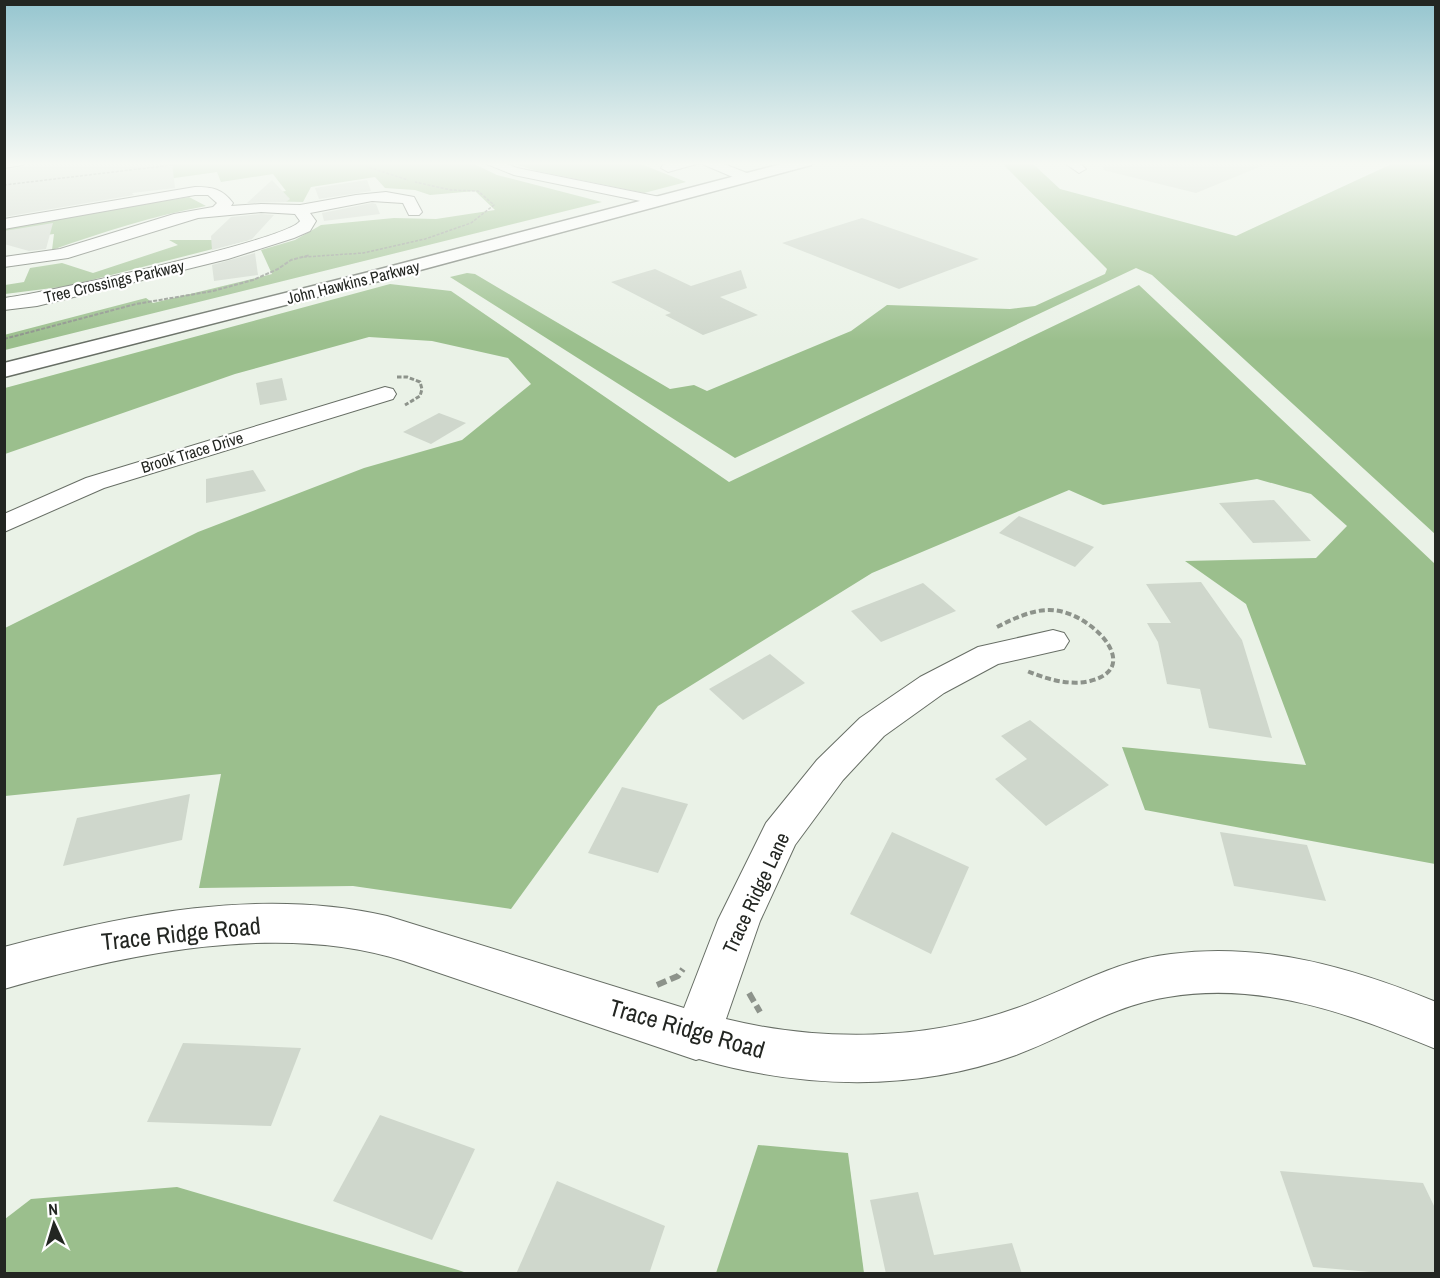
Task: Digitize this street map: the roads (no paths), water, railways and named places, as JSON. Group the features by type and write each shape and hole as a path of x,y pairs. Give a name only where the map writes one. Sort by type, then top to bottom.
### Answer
{"main road":[{"name":"John Hawkins Parkway","path":"4,370 582,222"}],"street":[{"name":"Tree Crossings Parkway","path":"4,262 62,254 162,222"},
{"name":"Tree Crossings Parkway","path":"4,304 37,300 180,266 288,235 304,228 307,222"},
{"name":"Brook Trace Drive","path":"4,524 95,483 385,394"},
{"name":"Trace Ridge Lane","path":"696,1036 739,920 780,835 830,770 872,727 932,685 990,655 1053,641"},
{"name":"Trace Ridge Road","path":"4,968 76,947 144,933 219,925 299,924 377,933 696,1036 772,1054 844,1059 918,1055 967,1047 1007,1034 1131,984 1169,975 1217,971 1285,977 1328,986 1436,1026"}]}
